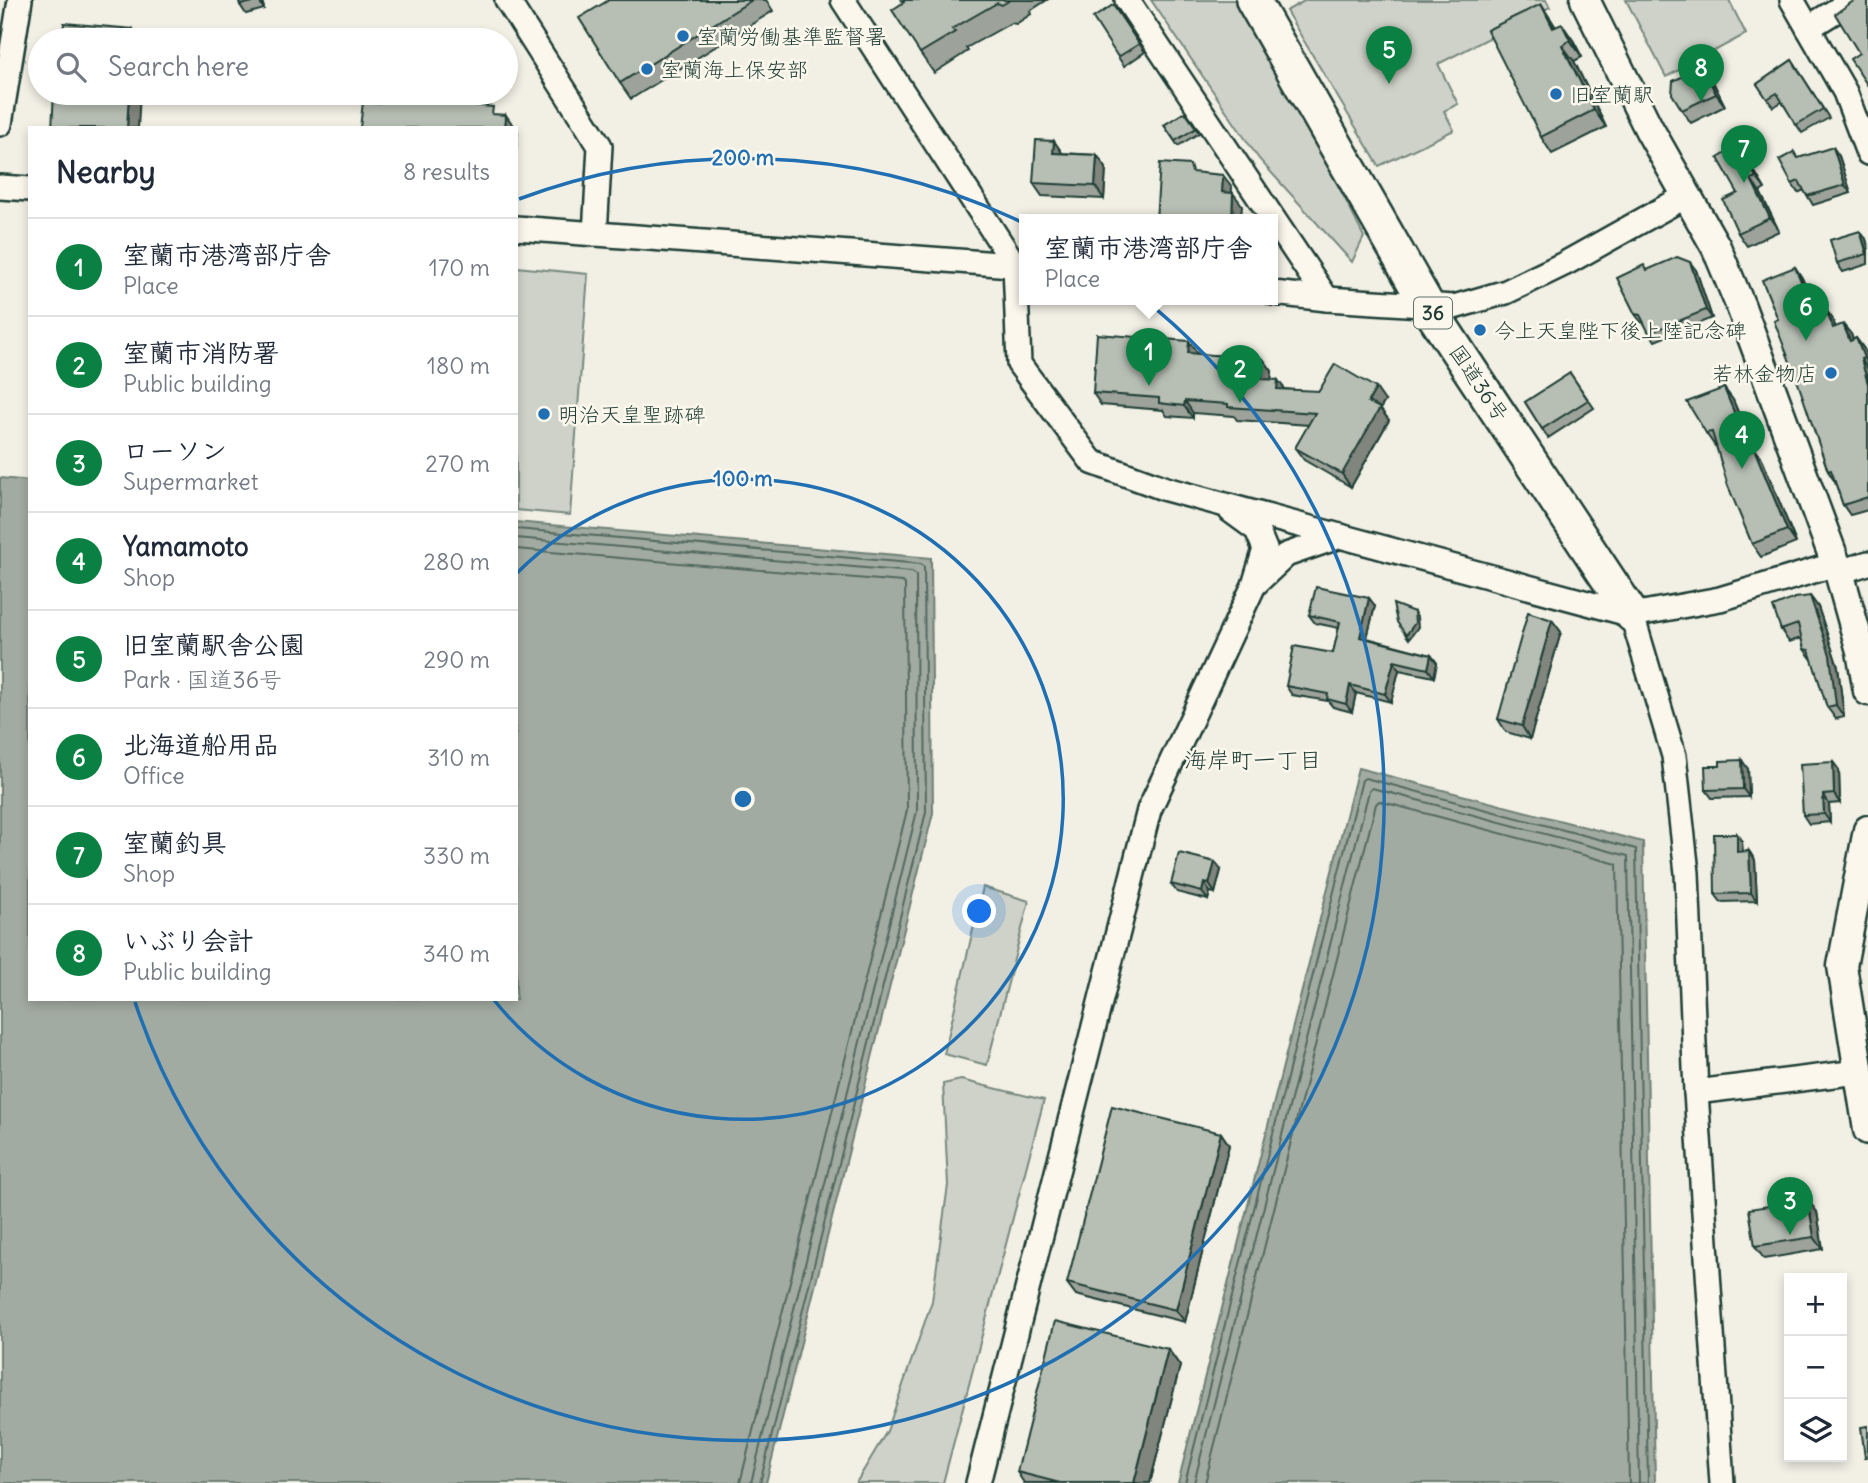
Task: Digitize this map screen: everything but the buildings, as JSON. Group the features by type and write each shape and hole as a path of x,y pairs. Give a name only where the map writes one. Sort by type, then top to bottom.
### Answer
{"highway":[{"name":"国道36号","path":"1253,0 1427,305 1632,615"}],"main road":[{"path":"1585,0 1686,197 1716,247 1741,307 1837,568 1861,651 1868,691"},
{"path":"1868,830 1842,966 1858,1014 1858,1072 1868,1130"}],"street":[{"path":"0,124 20,0"},
{"path":"508,0 600,146 596,234"},
{"path":"843,0 1019,264"},
{"path":"1127,0 1270,214"},
{"path":"1792,0 1845,92 1866,144"},
{"path":"1808,28 1853,0"},
{"path":"0,187 28,189"},
{"path":"1278,294 1454,307 1506,292 1566,263 1686,197"},
{"path":"1278,226 1327,299"},
{"path":"518,228 1019,265"},
{"path":"1020,305 1019,364 1092,462 1166,489 1632,615 1720,599 1837,568 1868,564"},
{"path":"978,1483 1149,810 1254,585 1265,550 1257,530 1221,503"},
{"path":"1254,585 1286,555 1341,536"},
{"path":"1632,615 1674,756 1687,873 1696,1092 1722,1483"},
{"path":"1696,1092 1858,1072"}],"shaded area":[{"path":"1151,0 1241,0 1282,72 1364,237 1352,262 1259,159"},
{"path":"1306,0 1546,0 1550,7 1438,64 1458,104 1444,111 1454,130 1379,166 1286,11"},
{"path":"1626,0 1729,0 1746,34 1666,77"},
{"path":"518,267 588,274 570,515 518,510"},
{"path":"983,887 1029,901 987,1065 944,1054"},
{"path":"961,1080 1044,1100 943,1483 856,1483 887,1431 932,1301 948,1185 943,1084"}],"water":[{"path":"0,478 28,481 28,1001 518,1001 518,522 931,558 933,813 766,1483 0,1483"},
{"path":"1358,768 1643,842 1655,1483 1178,1483"}],"place":[{"name":"室蘭労働基準監督署","path":"683,36"},
{"name":"室蘭海上保安部","path":"647,69"},
{"name":"旧室蘭駅舎公園","path":"1389,84"},
{"name":"旧室蘭駅","path":"1556,94"},
{"name":"いぶり会計","path":"1701,102"},
{"name":"室蘭釣具","path":"1744,183"},
{"name":"今上天皇陛下後上陸記念碑","path":"1480,330"},
{"name":"北海道船用品","path":"1806,341"},
{"name":"若林金物店","path":"1831,373"},
{"name":"室蘭市港湾部庁舎","path":"1149,386"},
{"name":"室蘭市消防署","path":"1240,403"},
{"name":"明治天皇聖跡碑","path":"544,414"},
{"name":"Yamamoto","path":"1742,469"},
{"name":"ローソン","path":"1790,1235"}],"district":[{"name":"海岸町一丁目","path":"1253,759"}]}
